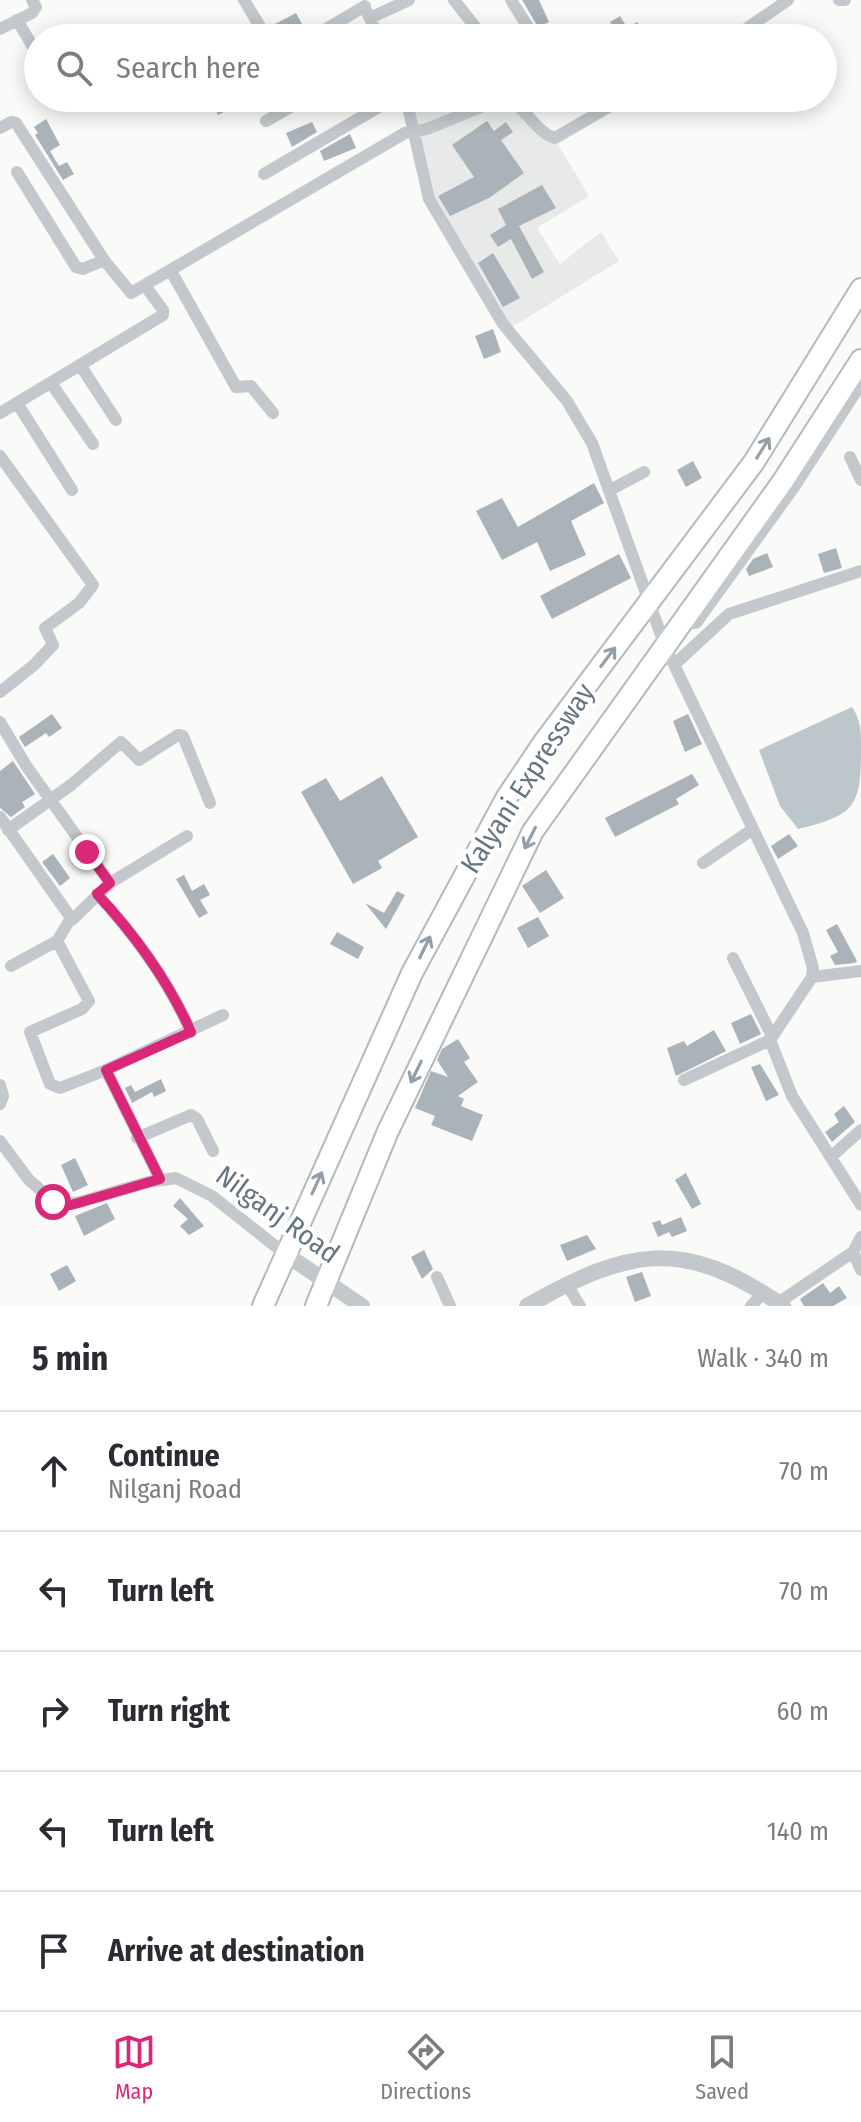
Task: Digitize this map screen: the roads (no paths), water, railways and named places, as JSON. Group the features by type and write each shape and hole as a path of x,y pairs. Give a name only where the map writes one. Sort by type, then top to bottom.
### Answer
{"highway":[{"name":"Kalyani Expressway","path":"263,1306 387,1027 464,872 544,742 754,462 861,289"},
{"name":"Kalyani Expressway","path":"316,1306 388,1131 533,831 670,654 861,360"}],"street":[{"path":"0,29 35,10 32,0"},
{"path":"244,0 259,24"},
{"path":"336,24 365,8 409,0"},
{"path":"454,0 473,24"},
{"path":"511,0 526,24"},
{"path":"753,24 788,0"},
{"path":"17,20 24,32"},
{"path":"266,121 280,112"},
{"path":"264,174 370,112"},
{"path":"409,112 423,181 452,242 503,324 580,421 610,490 647,605 803,933 813,968 812,977 770,1037 684,1080"},
{"path":"0,128 11,122 16,123 104,260 129,293 146,287 385,144 468,112"},
{"path":"523,112 553,138 603,112"},
{"path":"17,172 76,267 83,269 104,260"},
{"path":"171,271 234,384 239,389 251,386 273,413"},
{"path":"0,413 163,315 163,310 146,287"},
{"path":"80,365 116,420"},
{"path":"670,654 793,485 861,380"},
{"path":"51,383 93,444"},
{"path":"17,403 72,490"},
{"path":"0,456 93,585 69,612 45,628 53,645 0,692"},
{"path":"850,457 861,480"},
{"path":"610,490 644,472"},
{"path":"670,654 729,614 861,571"},
{"path":"1,724 50,800 110,883"},
{"path":"8,830 121,742 139,760 180,735 198,765 210,803"},
{"path":"0,817 72,920"},
{"path":"703,863 753,829"},
{"path":"11,966 57,941 72,920 110,883 187,836"},
{"path":"97,894 136,938 175,999 191,1032"},
{"path":"57,941 89,1003 30,1033 54,1088 106,1070 223,1015"},
{"path":"733,958 770,1037 792,1096 861,1205"},
{"path":"812,977 861,972"},
{"path":"106,1070 137,1138 160,1179"},
{"path":"0,1085 3,1096 0,1104"},
{"path":"137,1138 191,1115 197,1119 213,1151"},
{"path":"832,1156 861,1130"},
{"name":"Nilganj Road","path":"0,1141 29,1180 58,1205 80,1202 160,1179 182,1180 202,1189 284,1253 362,1306"},
{"path":"527,1306 566,1283 624,1263 670,1258 705,1263 756,1300 781,1304 853,1252 861,1237"},
{"path":"853,1252 861,1270"},
{"path":"437,1277 450,1306"},
{"path":"566,1283 580,1306"}]}
